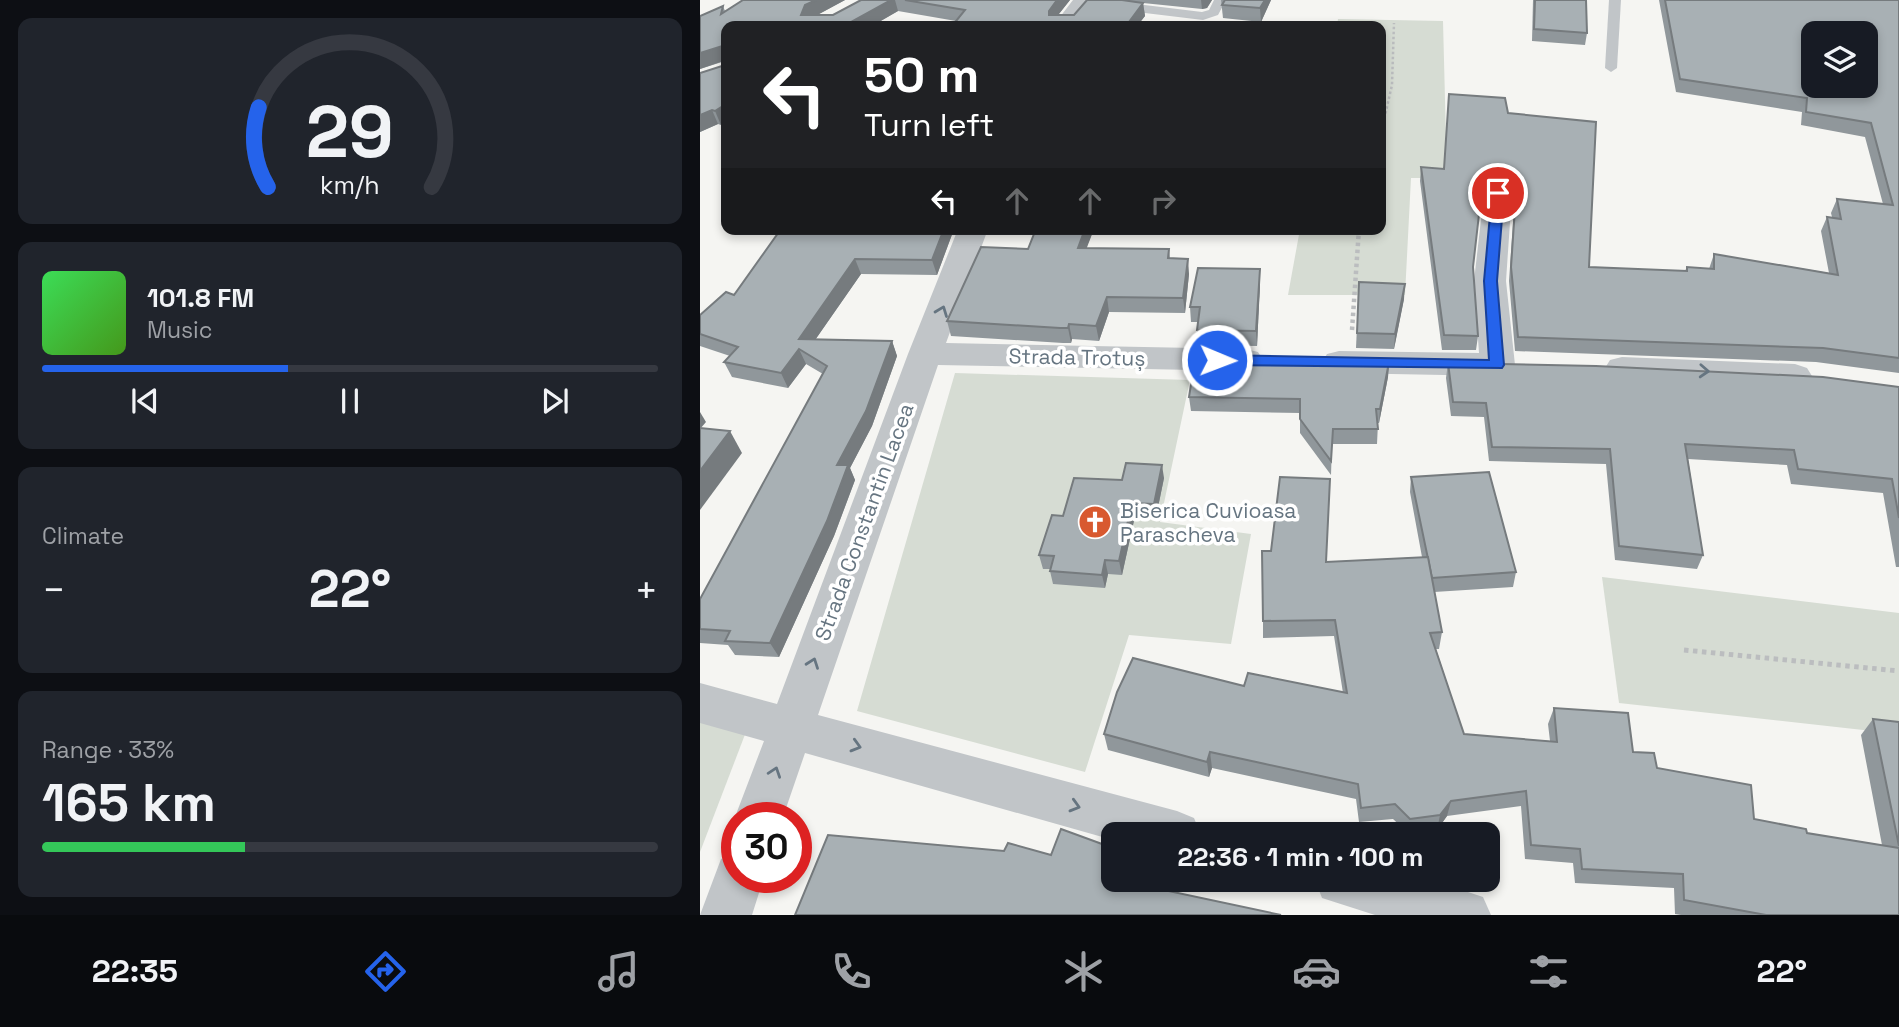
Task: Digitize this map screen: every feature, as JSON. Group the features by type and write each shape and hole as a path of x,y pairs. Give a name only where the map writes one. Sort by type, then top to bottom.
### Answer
{"street":[{"path":"1070,21 1094,2"},
{"name":"Strada Trotuș","path":"925,354 1510,365 1490,281 1498,193"},
{"name":"Strada Constantin Lacea","path":"764,802 925,354 971,235"},
{"path":"1592,367 1830,379"},
{"path":"700,703 1130,822"},
{"path":"1383,892 1465,915"},
{"path":"726,915 734,893"}],"lane":[{"path":"1094,2 1203,16 1213,12 1220,0"},
{"path":"1611,68 1615,0"}],"path":[{"path":"1386,111 1392,85 1394,23"},
{"path":"1349,362 1359,235"},
{"path":"1684,650 1899,671"}],"shaded area":[{"path":"1338,19 1443,21 1447,178 1411,178 1405,295 1288,295 1299,235 1386,235 1386,21"},
{"path":"955,373 1190,380 1160,522 1251,534 1231,644 1129,635 1085,772 857,711"},
{"path":"1602,577 1899,613 1899,734 1619,703"},
{"path":"700,712 749,724 700,852"}],"building":[{"path":"743,0 816,0 805,5 801,15 833,15 861,0 891,0 853,21 721,21 721,46 700,53 700,16 723,6 721,14"},
{"path":"905,0 1057,0 1049,15 1074,15 1087,0 1143,3 1130,21 956,21 965,10"},
{"path":"1225,0 1265,0 1260,8 1222,5"},
{"path":"1535,0 1586,0 1587,33 1534,29"},
{"path":"1665,0 1899,0 1899,358 1823,348 1518,337 1511,267 1517,179 1511,170 1501,167 1489,170 1483,179 1473,267 1478,336 1444,335 1421,167 1444,169 1449,94 1505,98 1508,113 1596,122 1589,267 1687,271 1687,267 1714,269 1714,254 1838,275 1827,217 1841,219 1837,199 1893,205 1871,123 1806,112 1807,98 1878,98 1878,21 1801,21 1801,97 1680,79"},
{"path":"721,66 721,107 700,115 700,73"},
{"path":"777,235 942,235 932,260 855,259 799,339 892,341 866,411 837,465 848,465 827,521 770,643 725,641 730,631 700,629 700,599 827,366 799,349 781,373 724,362 738,347 700,334 700,315 726,292 734,295"},
{"path":"1034,235 1083,235 1078,248 1169,249 1168,258 1188,259 1183,298 1107,297 1096,326 1069,324 1068,328 1060,328 947,321 981,247 1028,249"},
{"path":"1198,268 1260,269 1256,331 1197,330 1200,307 1190,307"},
{"path":"1359,282 1405,284 1395,334 1357,333"},
{"path":"1195,359 1389,362 1380,409 1376,409 1378,429 1333,429 1331,461 1300,419 1300,399 1189,397"},
{"path":"1448,363 1596,366 1823,377 1899,387 1899,518 1892,479 1798,469 1794,450 1685,444 1703,555 1619,546 1610,449 1492,447 1486,403 1453,402"},
{"path":"700,428 730,431 700,471"},
{"path":"1126,463 1162,465 1154,504 1132,503 1119,561 1105,560 1102,575 1050,571 1054,556 1039,555 1052,515 1063,516 1074,478 1122,480"},
{"path":"1489,472 1516,572 1432,578 1411,477"},
{"path":"1280,477 1330,479 1326,562 1428,557 1442,632 1430,633 1464,734 1557,742 1554,708 1628,713 1633,752 1654,753 1657,768 1751,785 1754,819 1806,829 1807,833 1899,848 1899,915 1766,915 1684,900 1683,874 1582,869 1580,849 1531,845 1526,791 1451,801 1440,815 1410,819 1395,804 1361,808 1358,784 1210,752 1207,762 1104,734 1117,692 1133,658 1244,686 1248,673 1347,693 1335,620 1263,621 1262,551 1271,551"},
{"path":"1873,719 1899,722 1899,846"},
{"path":"1061,829 1101,844 1101,892 1173,892 1281,915 795,915 804,893 812,893 812,874 828,835 1004,851 1008,843 1051,855"}],"place":[{"name":"Biserica Cuvioasa Parascheva","path":"1095,522"}],"route":[{"path":"1217,360 1497,365 1490,281 1498,193"}]}
